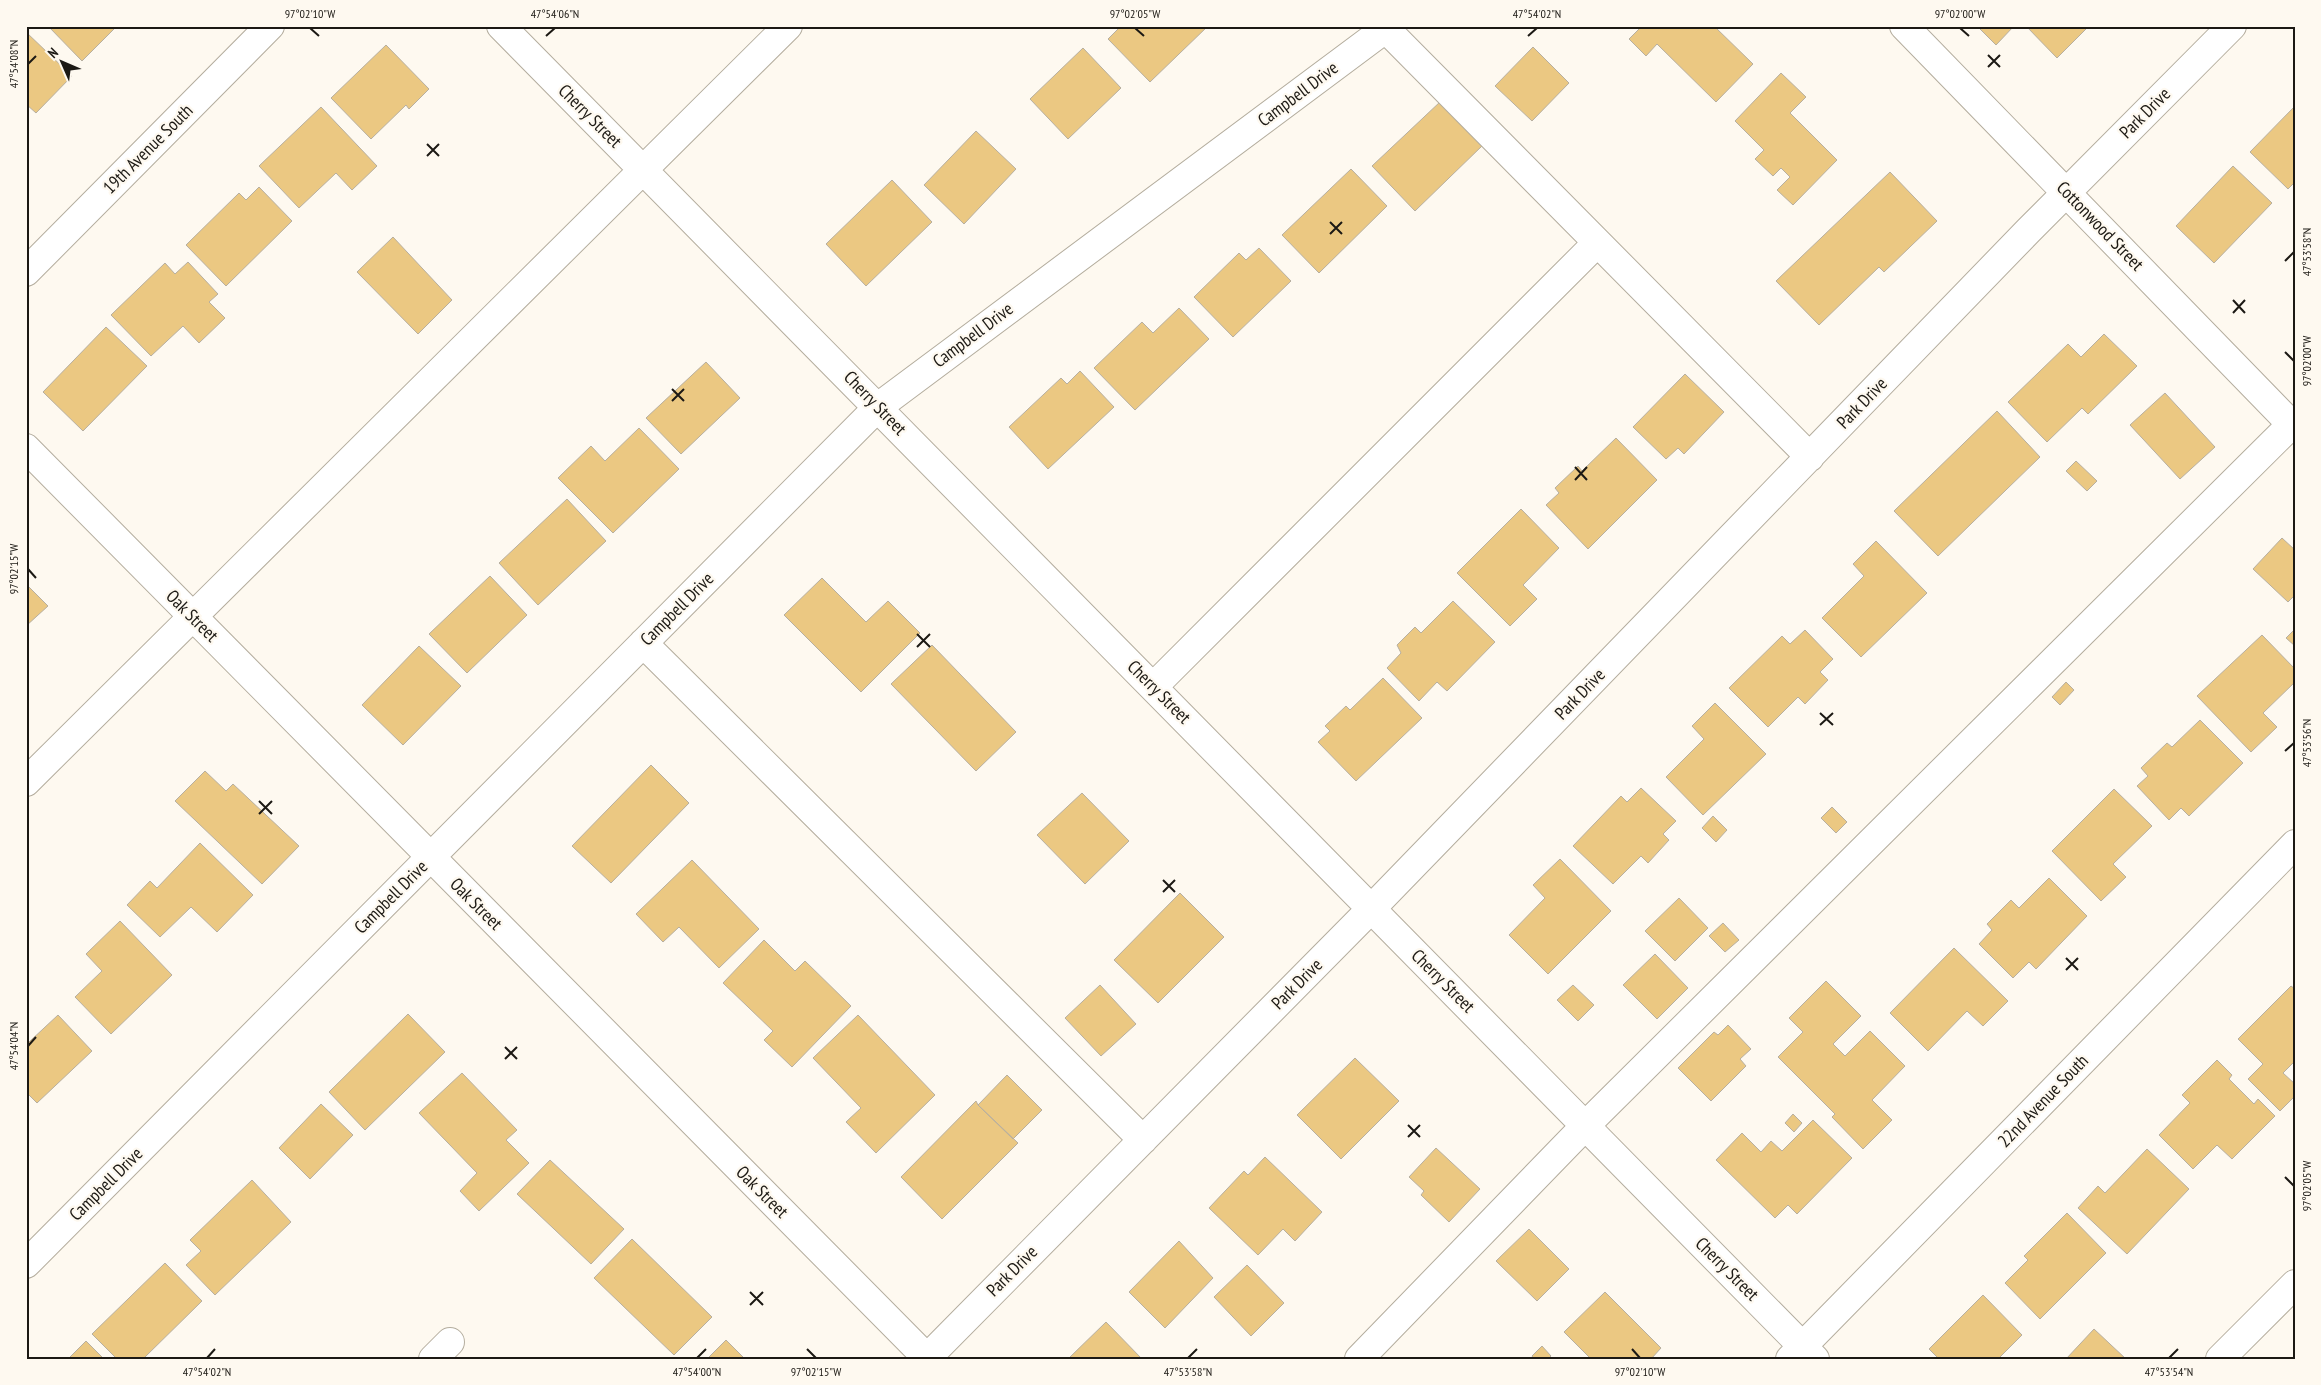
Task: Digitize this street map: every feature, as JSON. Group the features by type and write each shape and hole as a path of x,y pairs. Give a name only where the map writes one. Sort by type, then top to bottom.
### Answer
{"street":[{"name":"19th Avenue South","path":"26,272 270,26"},
{"name":"Cherry Street","path":"501,26 1586,1125 1803,1355"},
{"path":"26,782 788,26"},
{"name":"Cottonwood Street","path":"1904,26 2294,424"},
{"name":"Park Drive","path":"927,1358 1372,908 2067,192 2232,26"},
{"path":"1386,27 1810,457"},
{"name":"Campbell Drive","path":"26,1264 878,407 1386,27"},
{"path":"1154,686 1597,243"},
{"path":"1359,1359 1586,1125 2294,424"},
{"name":"Oak Street","path":"26,448 927,1358"},
{"path":"643,643 1143,1140"},
{"name":"22nd Avenue South","path":"1803,1355 2295,844"},
{"path":"2220,1359 2295,1284"}],"building":[{"path":"48,26 117,26 82,61"},
{"path":"1121,26 1208,26 1150,82 1108,39"},
{"path":"1642,26 1714,26 1753,64 1716,102 1657,44 1646,56 1629,39"},
{"path":"1977,26 2014,26 1996,45"},
{"path":"2026,26 2089,26 2057,58"},
{"path":"26,32 72,76 36,113 26,104"},
{"path":"386,45 429,89 409,109 406,105 371,139 331,98"},
{"path":"1533,47 1569,83 1532,121 1495,86"},
{"path":"1083,48 1121,88 1068,139 1030,99"},
{"path":"1781,73 1806,97 1790,113 1837,160 1793,205 1777,190 1790,177 1781,168 1773,176 1755,159 1764,150 1735,121"},
{"path":"1441,101 1483,145 1415,211 1372,166"},
{"path":"2295,106 2295,182 2288,189 2250,152"},
{"path":"321,107 377,166 352,190 336,173 299,208 259,166"},
{"path":"976,131 1016,169 964,224 924,185"},
{"path":"2233,166 2272,203 2214,263 2176,226"},
{"path":"1351,169 1387,206 1319,273 1282,235"},
{"path":"1890,172 1937,221 1884,272 1879,267 1819,325 1776,281"},
{"path":"892,180 932,222 866,286 826,244"},
{"path":"259,187 292,221 226,286 186,245 239,193 246,200"},
{"path":"393,237 452,300 418,334 357,272"},
{"path":"1259,248 1291,281 1233,337 1194,297 1239,253 1246,260"},
{"path":"188,262 218,294 209,302 225,318 199,343 183,326 151,356 111,315 165,263 175,274"},
{"path":"1179,308 1209,339 1135,410 1094,368 1142,322 1153,333"},
{"path":"106,327 147,366 83,431 43,392"},
{"path":"2104,334 2137,366 2088,414 2082,408 2047,442 2008,402 2068,344 2081,357"},
{"path":"706,362 740,398 681,454 646,418"},
{"path":"1080,371 1114,407 1048,469 1009,427 1061,378 1067,384"},
{"path":"1685,374 1724,412 1684,454 1678,448 1666,459 1633,427"},
{"path":"2165,393 2215,447 2180,479 2130,425"},
{"path":"1997,411 2040,457 1938,556 1894,511"},
{"path":"639,428 679,469 613,533 558,478 591,446 605,461"},
{"path":"1616,438 1657,480 1588,549 1546,505 1559,493 1555,488 1578,466 1582,471"},
{"path":"2076,461 2097,481 2087,491 2066,471"},
{"path":"567,499 606,541 538,605 499,563"},
{"path":"1521,509 1559,548 1523,585 1537,599 1510,626 1457,573"},
{"path":"2282,538 2295,550 2295,595 2288,602 2253,569"},
{"path":"1876,541 1927,593 1861,657 1822,618 1864,576 1853,564"},
{"path":"490,576 527,615 467,673 429,634"},
{"path":"822,578 866,622 888,601 920,633 861,692 784,615"},
{"path":"26,584 48,606 26,626"},
{"path":"1453,601 1495,642 1447,691 1437,682 1419,701 1387,668 1401,653 1397,645 1415,627 1421,633"},
{"path":"2295,629 2295,646 2286,638"},
{"path":"1805,630 1833,659 1820,672 1828,680 1805,704 1798,697 1768,727 1729,688 1782,636 1790,644"},
{"path":"2262,635 2295,669 2295,682 2263,713 2277,727 2251,752 2197,696"},
{"path":"932,645 1016,732 976,771 891,684"},
{"path":"419,646 461,686 403,745 362,705"},
{"path":"1383,678 1422,718 1356,781 1318,742 1330,731 1325,726 1346,706 1350,710"},
{"path":"2066,682 2074,690 2060,705 2052,697"},
{"path":"1715,703 1766,754 1703,815 1666,777 1704,739 1692,726"},
{"path":"2200,720 2243,763 2189,816 2181,808 2169,820 2137,786 2148,776 2141,768 2167,743 2172,747"},
{"path":"651,765 689,803 611,883 572,846"},
{"path":"205,771 226,791 233,784 299,846 262,884 175,801"},
{"path":"1641,788 1676,821 1663,834 1669,840 1648,863 1641,856 1613,884 1573,846 1621,796 1627,802"},
{"path":"2114,789 2152,826 2113,864 2126,877 2101,901 2052,851"},
{"path":"1082,793 1129,841 1085,884 1037,835"},
{"path":"1832,807 1847,822 1836,833 1821,818"},
{"path":"1713,816 1727,830 1716,842 1702,828"},
{"path":"200,843 253,895 217,932 191,907 160,937 127,905 150,881 157,888"},
{"path":"1560,859 1611,911 1548,974 1509,935 1545,898 1533,885"},
{"path":"692,860 759,929 719,968 679,927 663,942 636,914"},
{"path":"2049,878 2087,916 2036,969 2029,962 2013,978 1979,944 1992,930 1987,924 2011,900 2019,908"},
{"path":"1180,893 1224,937 1158,1003 1114,960"},
{"path":"1679,898 1708,928 1675,961 1645,931"},
{"path":"120,921 172,975 111,1034 75,997 102,971 86,954"},
{"path":"1723,923 1739,940 1725,952 1709,936"},
{"path":"764,940 795,971 805,961 851,1006 792,1067 764,1040 773,1031 723,983"},
{"path":"1954,948 2008,1001 1983,1026 1967,1011 1928,1051 1890,1013"},
{"path":"1655,954 1688,988 1657,1019 1623,985"},
{"path":"1826,981 1861,1016 1833,1044 1845,1056 1870,1031 1905,1066 1872,1100 1892,1120 1863,1149 1832,1117 1835,1114 1778,1057 1803,1032 1789,1018"},
{"path":"1100,985 1136,1024 1101,1056 1065,1018"},
{"path":"1573,985 1594,1005 1578,1021 1557,1000"},
{"path":"2291,986 2295,989 2295,1061 2283,1073 2295,1084 2295,1096 2280,1111 2248,1079 2263,1064 2238,1039"},
{"path":"408,1014 445,1052 365,1130 329,1092"},
{"path":"58,1015 92,1051 37,1103 26,1092 26,1038 29,1042"},
{"path":"858,1015 935,1095 876,1153 846,1122 861,1108 813,1058"},
{"path":"1728,1025 1751,1049 1740,1059 1746,1066 1711,1101 1678,1068 1714,1032 1718,1035"},
{"path":"1355,1058 1399,1101 1341,1159 1297,1115"},
{"path":"2217,1060 2232,1075 2229,1079 2254,1104 2258,1099 2275,1116 2232,1159 2217,1145 2193,1169 2159,1135 2190,1103 2182,1095"},
{"path":"462,1073 517,1130 506,1140 529,1163 479,1211 460,1191 477,1173 419,1113"},
{"path":"1007,1075 1042,1110 1013,1139 978,1105"},
{"path":"976,1101 1018,1143 942,1219 901,1177"},
{"path":"321,1104 353,1135 310,1179 279,1148"},
{"path":"1793,1114 1802,1123 1794,1132 1785,1123"},
{"path":"1813,1120 1852,1158 1797,1214 1788,1205 1775,1218 1716,1160 1742,1133 1761,1152 1771,1141 1782,1151"},
{"path":"1436,1148 1480,1189 1449,1222 1421,1195 1424,1191 1409,1177"},
{"path":"2147,1149 2189,1189 2127,1254 2078,1208 2098,1186 2105,1193"},
{"path":"1265,1157 1322,1212 1295,1241 1283,1229 1258,1255 1209,1208 1244,1171 1248,1175"},
{"path":"550,1160 624,1229 591,1264 517,1194"},
{"path":"252,1180 291,1222 215,1295 186,1265 201,1251 190,1240"},
{"path":"2067,1213 2106,1253 2040,1319 2005,1283 2028,1260 2024,1256"},
{"path":"1529,1229 1569,1269 1537,1301 1496,1261"},
{"path":"632,1239 712,1317 674,1355 594,1278"},
{"path":"1179,1241 1213,1278 1165,1328 1129,1292"},
{"path":"165,1263 202,1301 143,1359 117,1359 92,1334"},
{"path":"1247,1265 1284,1303 1251,1336 1214,1297"},
{"path":"1605,1292 1661,1348 1651,1359 1591,1359 1564,1332"},
{"path":"1983,1295 2022,1335 1998,1359 1939,1359 1929,1349"},
{"path":"1106,1322 1142,1359 1068,1359"},
{"path":"2094,1329 2126,1359 2066,1359"},
{"path":"726,1340 745,1359 707,1359"},
{"path":"86,1341 104,1359 68,1359"},
{"path":"1542,1346 1551,1356 1548,1359 1534,1359 1532,1356"}]}
